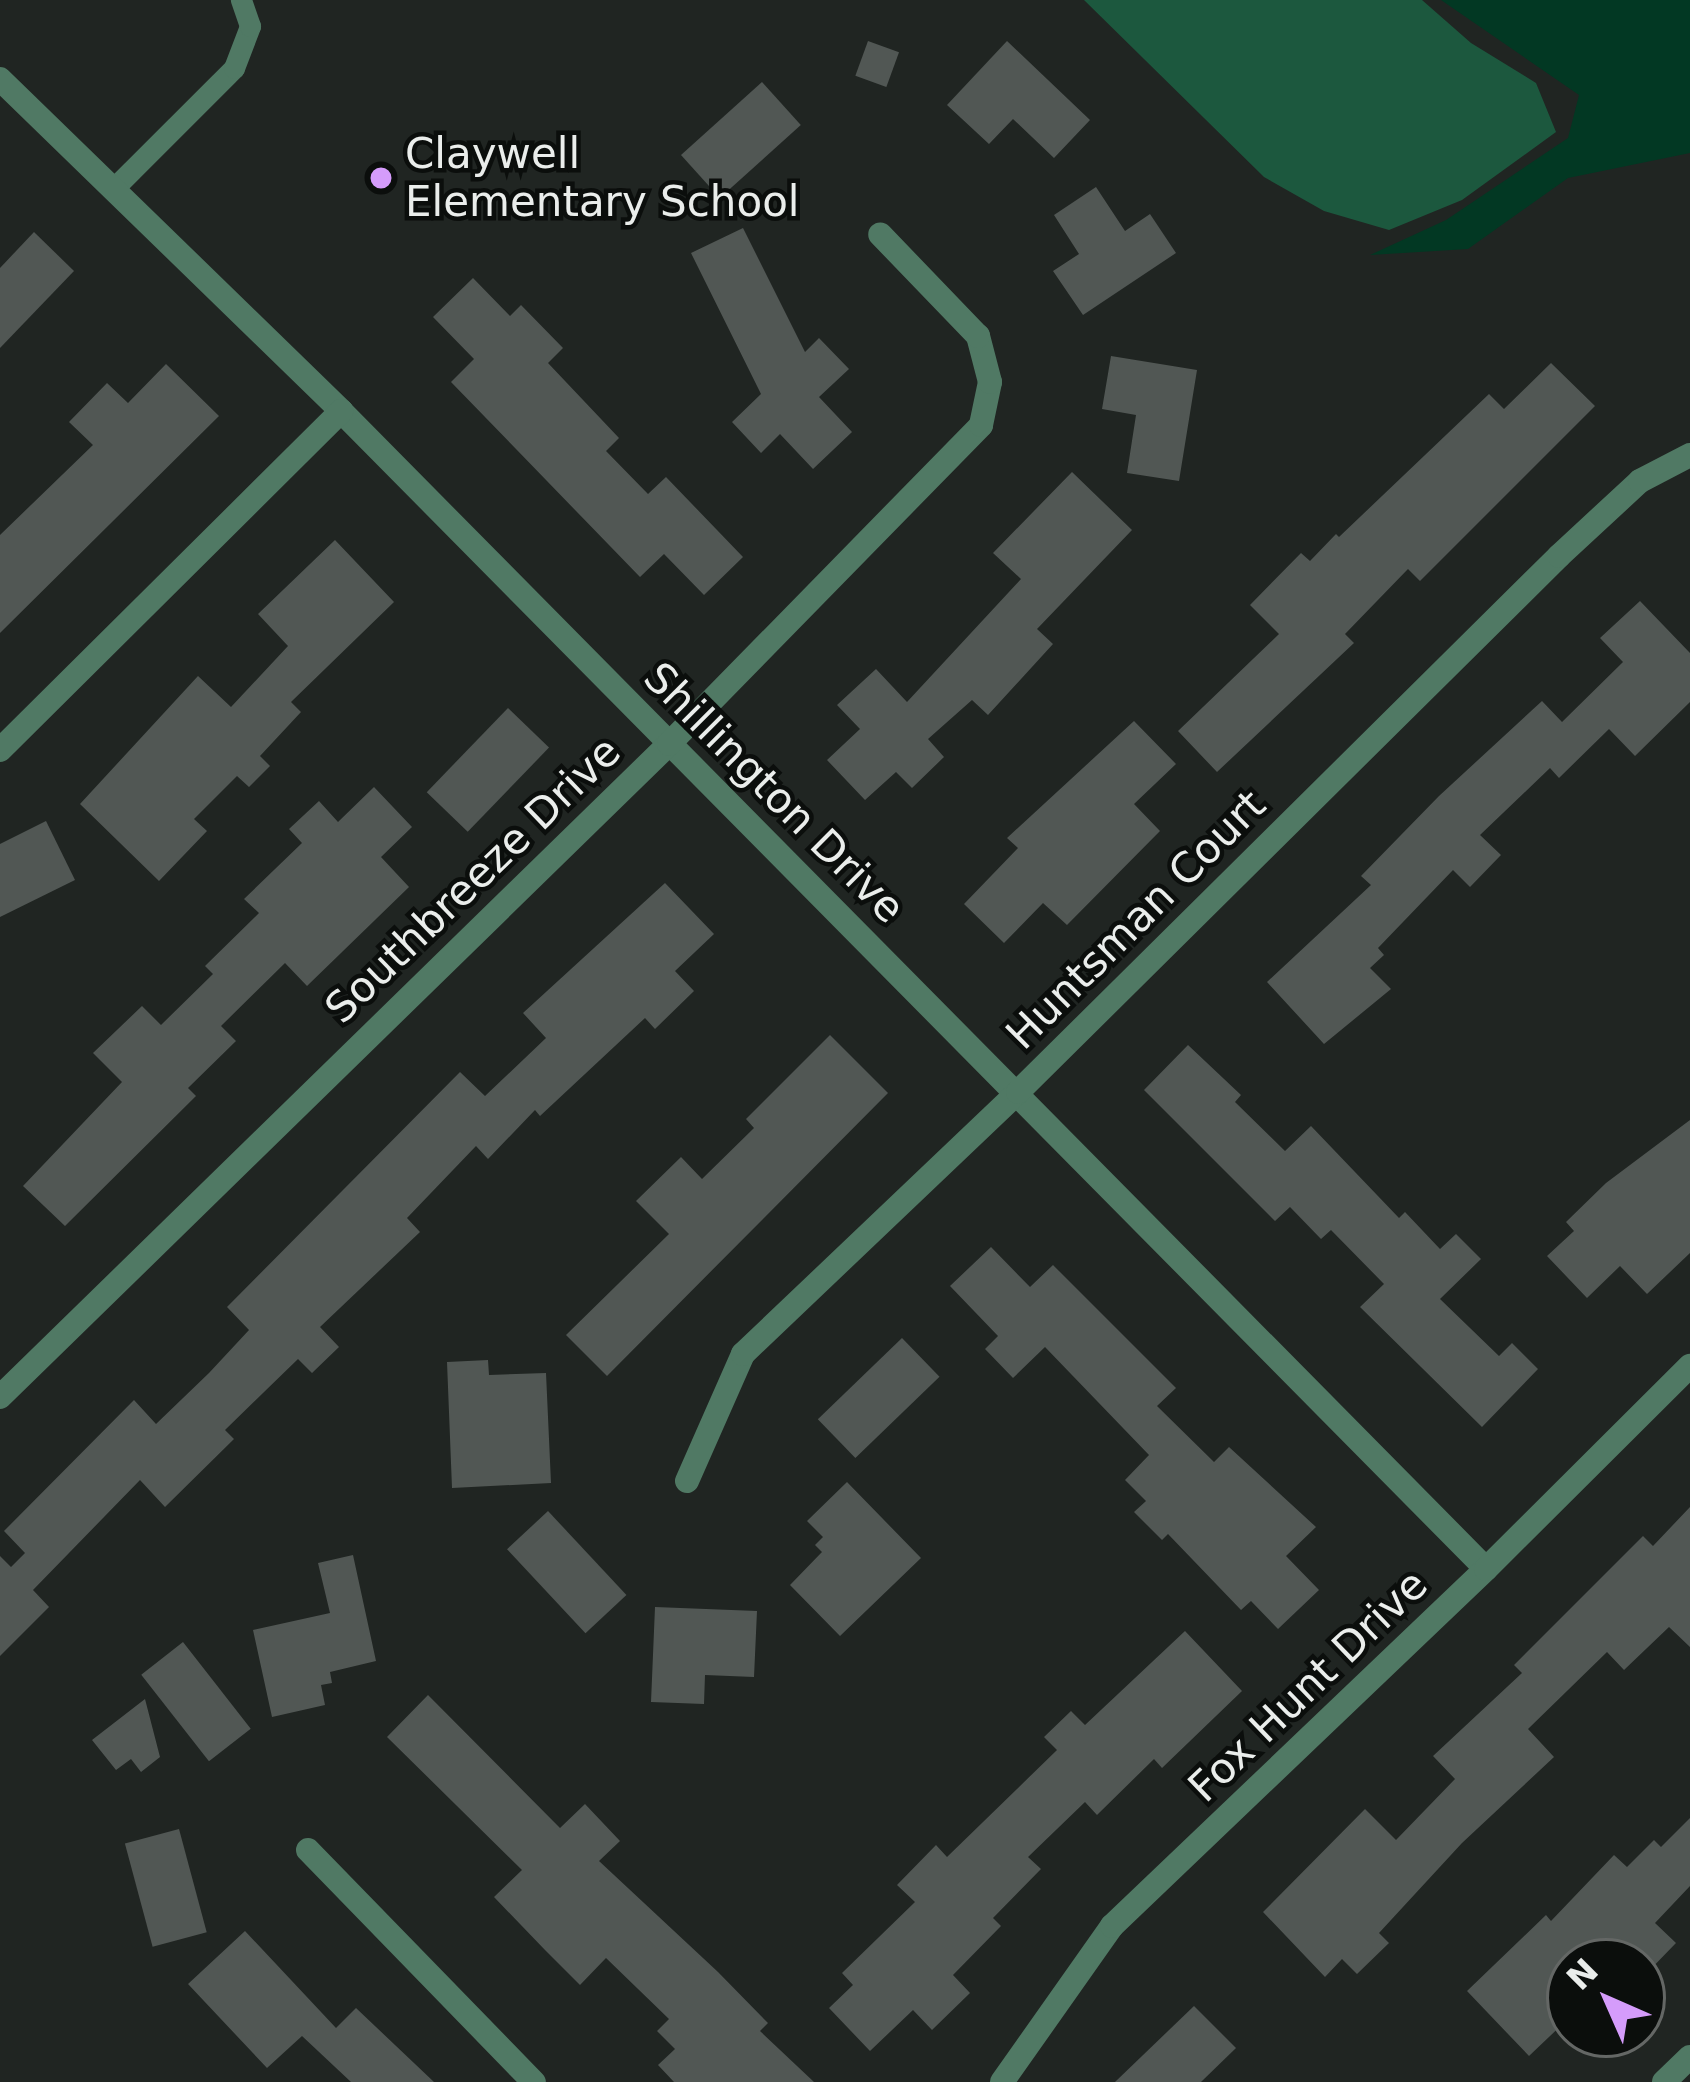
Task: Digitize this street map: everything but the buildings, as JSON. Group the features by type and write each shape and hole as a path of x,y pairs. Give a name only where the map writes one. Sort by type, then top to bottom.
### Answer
{"street":[{"name":"Shillington Drive","path":"3,87 341,410 1486,1569"},
{"name":"Southbreeze Drive","path":"0,1396 668,743 981,425 990,382 978,336 880,234"},
{"path":"0,750 341,410"},
{"name":"Huntsman Court","path":"687,1481 743,1354 1018,1092 1559,556 1640,481 1690,455"},
{"name":"Fox Hunt Drive","path":"1003,2082 1112,1927 1690,1366"},
{"path":"308,1850 534,2082"},
{"path":"1664,2082 1690,2057"}],"lane":[{"path":"113,189 234,68 250,26 241,0"}],"shaded area":[{"path":"1084,0 1422,0 1471,43 1536,83 1556,132 1462,200 1389,230 1324,211 1264,177"},
{"path":"1441,0 1690,0 1690,153 1568,178 1468,249 1370,255 1446,220 1568,138 1579,95"}],"place":[{"name":"Claywell Elementary School","path":"381,178"}]}
